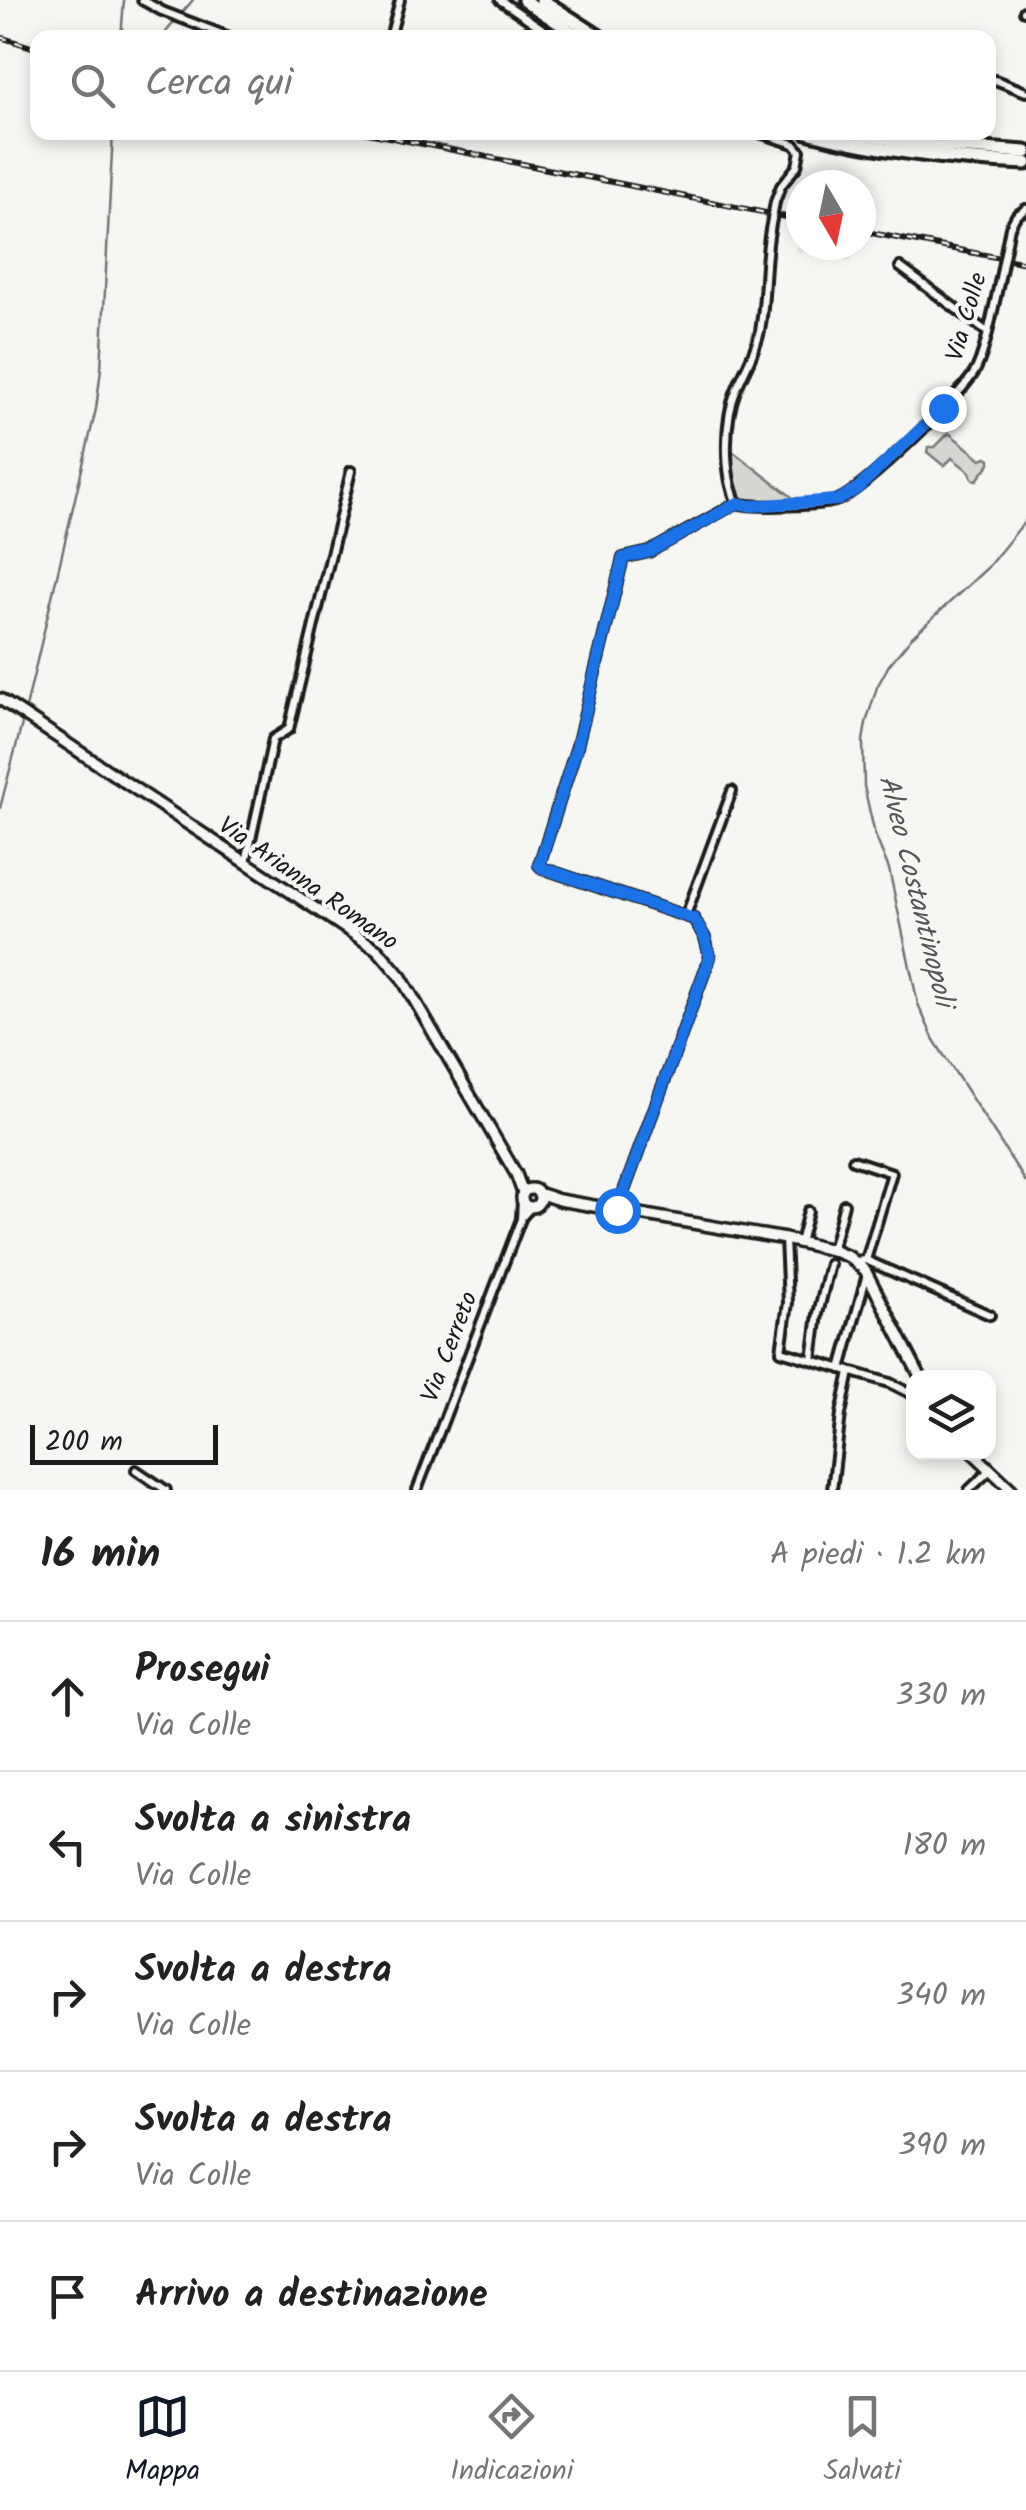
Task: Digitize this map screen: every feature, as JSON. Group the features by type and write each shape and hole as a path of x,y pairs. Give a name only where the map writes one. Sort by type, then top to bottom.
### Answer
{"highway":[{"path":"524,0 569,30"},
{"path":"542,0 588,30"},
{"path":"840,140 925,155 1026,163"},
{"path":"901,140 1026,152"}],"street":[{"path":"142,0 213,30"},
{"path":"392,30 400,0"},
{"path":"500,0 544,30"},
{"path":"996,80 1026,92"},
{"path":"617,1210 710,957 694,919 542,868 538,861 577,746 623,558 649,552 738,503 729,467 729,416 759,336 775,202 797,166 800,150 781,140"},
{"name":"Via Colle","path":"738,503 751,506 829,502 850,492 906,444 978,366 1010,228 1016,216 1026,212"},
{"path":"900,267 987,332"},
{"path":"246,863 273,739 289,729 351,471"},
{"name":"Via Arianna Romano","path":"0,700 378,950 401,977 531,1198"},
{"path":"686,915 732,791"},
{"path":"852,1160 892,1173 860,1260 917,1370"},
{"path":"531,1198 832,1250 990,1315"},
{"name":"Via Cerreto","path":"416,1490 531,1198"},
{"path":"832,1250 844,1204"},
{"path":"800,1243 808,1211"},
{"path":"785,1239 788,1303 781,1350 890,1383 906,1392"},
{"path":"812,1360 830,1264"},
{"path":"832,1490 846,1370 867,1273"},
{"path":"980,1460 1012,1490"},
{"path":"136,1470 166,1490"},
{"path":"970,1490 990,1470"}],"shaded area":[{"path":"949,433 981,459 990,459 977,480 952,458 944,466 927,452 928,447 935,447"},
{"path":"731,450 796,500 755,504 743,501 735,484"}],"waterway":[{"path":"122,30 124,0"},
{"path":"181,14 193,0"},
{"path":"168,30 176,20"},
{"path":"25,712 96,409 113,140"},
{"name":"Alveo Costantinopoli","path":"1026,520 987,568 911,638 889,665 877,687 863,741 864,786 875,835 889,869 918,1004 934,1040 1026,1182"},
{"path":"0,808 23,720"}],"railway":[{"path":"0,37 30,46"},
{"path":"403,140 786,217"},
{"path":"876,234 1026,263"}],"route":[{"path":"617,1210 710,957 694,919 542,868 538,861 577,746 623,558 649,552 738,503 751,506 838,500 858,488 943,408"}]}
